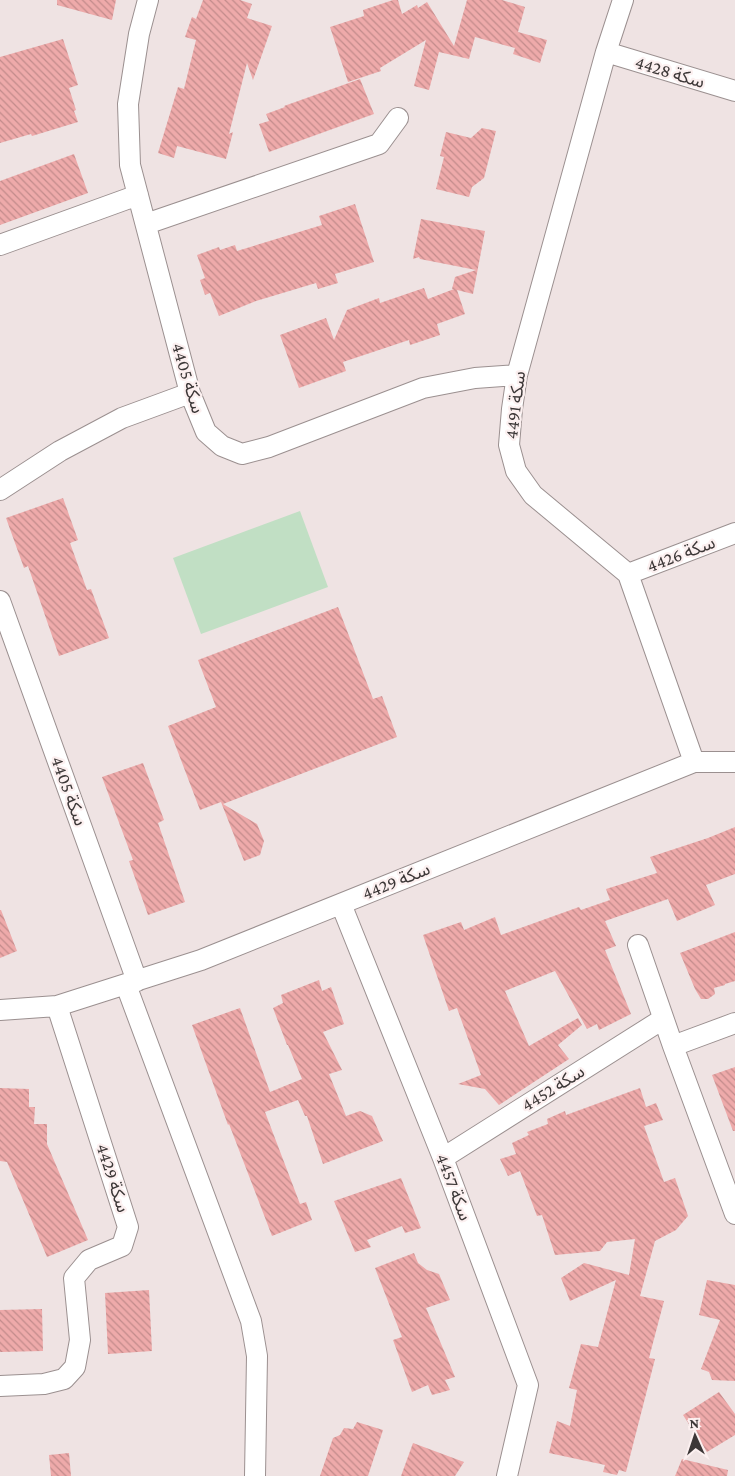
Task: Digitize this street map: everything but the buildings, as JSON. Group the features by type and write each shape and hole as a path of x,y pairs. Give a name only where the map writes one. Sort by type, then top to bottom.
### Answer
{"street":[{"name":"سكة 4405","path":"148,0 139,34 128,104 130,165 190,393 206,432 222,446 242,454 269,447 423,388 475,378 518,375"},
{"name":"سكة 4491","path":"623,0 606,52 518,375 512,409 509,445 516,471 533,495 628,574"},
{"name":"سكة 4428","path":"606,52 735,91"},
{"path":"146,224 379,144 398,118"},
{"path":"0,245 138,195"},
{"path":"0,490 60,451 122,418 190,393"},
{"name":"سكة 4426","path":"628,574 735,534"},
{"path":"628,574 694,762"},
{"name":"سكة 4405","path":"0,601 251,1321 257,1356 255,1476"},
{"name":"سكة 4429","path":"0,1010 57,1006 201,960 694,762 735,762"},
{"name":"سكة 4457","path":"341,904 443,1158 528,1385 506,1476"},
{"path":"638,945 663,1019 735,1214"},
{"name":"سكة 4429","path":"0,1386 44,1384 64,1379 75,1367 80,1340 74,1278 89,1260 122,1246 128,1227 57,1006"},
{"name":"سكة 4452","path":"443,1158 663,1019"},
{"path":"673,1046 735,1023"}],"green space":[{"path":"300,511 328,587 201,634 173,558"}]}
